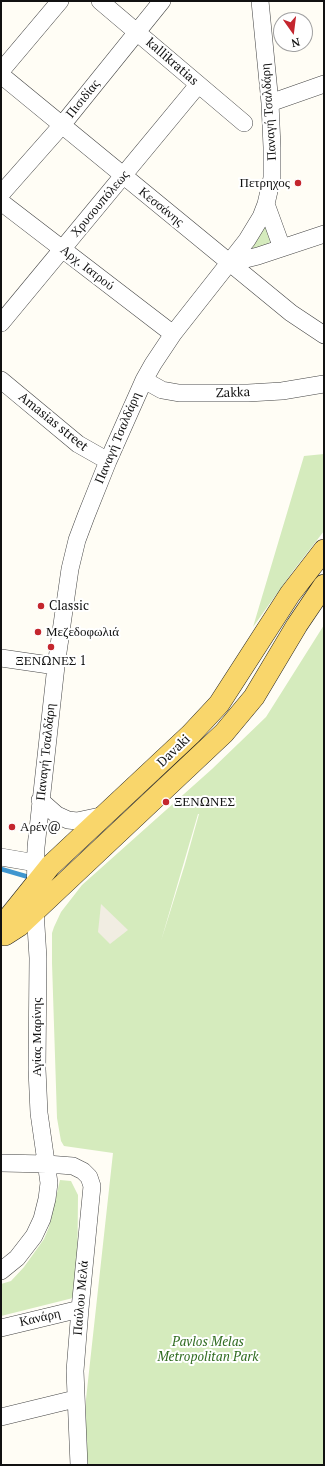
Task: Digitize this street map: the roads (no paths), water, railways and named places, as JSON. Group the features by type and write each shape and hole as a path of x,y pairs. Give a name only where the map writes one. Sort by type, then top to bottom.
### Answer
{"main road":[{"name":"Davaki","path":"1,932 9,917 64,852 106,815 191,734 219,704 290,594 324,550"},
{"name":"Davaki","path":"1,936 19,926 232,724 263,682 297,625 324,585"}],"street":[{"path":"1,72 60,1"},
{"name":"kallikratias","path":"100,1 244,123"},
{"name":"Πισιδίας","path":"1,194 62,125 162,1"},
{"name":"Παναγή Τσαλδάρη","path":"35,910 40,800 56,666 70,569 77,540 108,461 144,380 173,334 230,263 253,230 266,204 271,184 273,167 270,103 260,1"},
{"name":"Κεσσάνης","path":"1,75 291,313 324,335"},
{"path":"270,103 324,84"},
{"name":"Χρυσουπόλεως","path":"1,323 198,85"},
{"name":"Αρχ. Ιατρού","path":"1,202 173,334"},
{"path":"266,204 282,248"},
{"path":"230,263 258,256 324,234"},
{"name":"Amasias street","path":"1,380 78,444 108,461"},
{"name":"Zakka","path":"144,380 162,390 193,394 282,391 324,384"},
{"path":"1,658 56,666"},
{"path":"40,800 57,815 68,820 83,821 106,815"},
{"path":"1,857 36,863"},
{"name":"Αγίας Μαρίνης","path":"35,910 38,958 36,1049 38,1092 47,1164"},
{"name":"Παύλου Μελά","path":"1,1163 73,1166 83,1171 89,1177 92,1186 75,1371 78,1465"},
{"path":"1,1271 17,1258 40,1225 47,1199 47,1164"},
{"name":"Κανάρη","path":"1,1328 80,1309"},
{"path":"1,1417 75,1399"}],"waterway":[{"path":"1,869 32,878"}],"place":[{"name":"Πετρηχος","path":"298,183"},
{"name":"Classic","path":"41,606"},
{"name":"Μεζεδοφωλιά","path":"38,632"},
{"name":"ΞΕΝΩΝΕΣ 1","path":"51,647"},
{"name":"ΞΕΝΩΝΕΣ","path":"166,802"},
{"name":"Αρέν@","path":"12,827"}],"park label":[{"name":"Pavlos Melas Metropolitan Park","path":"208,1350"}]}
